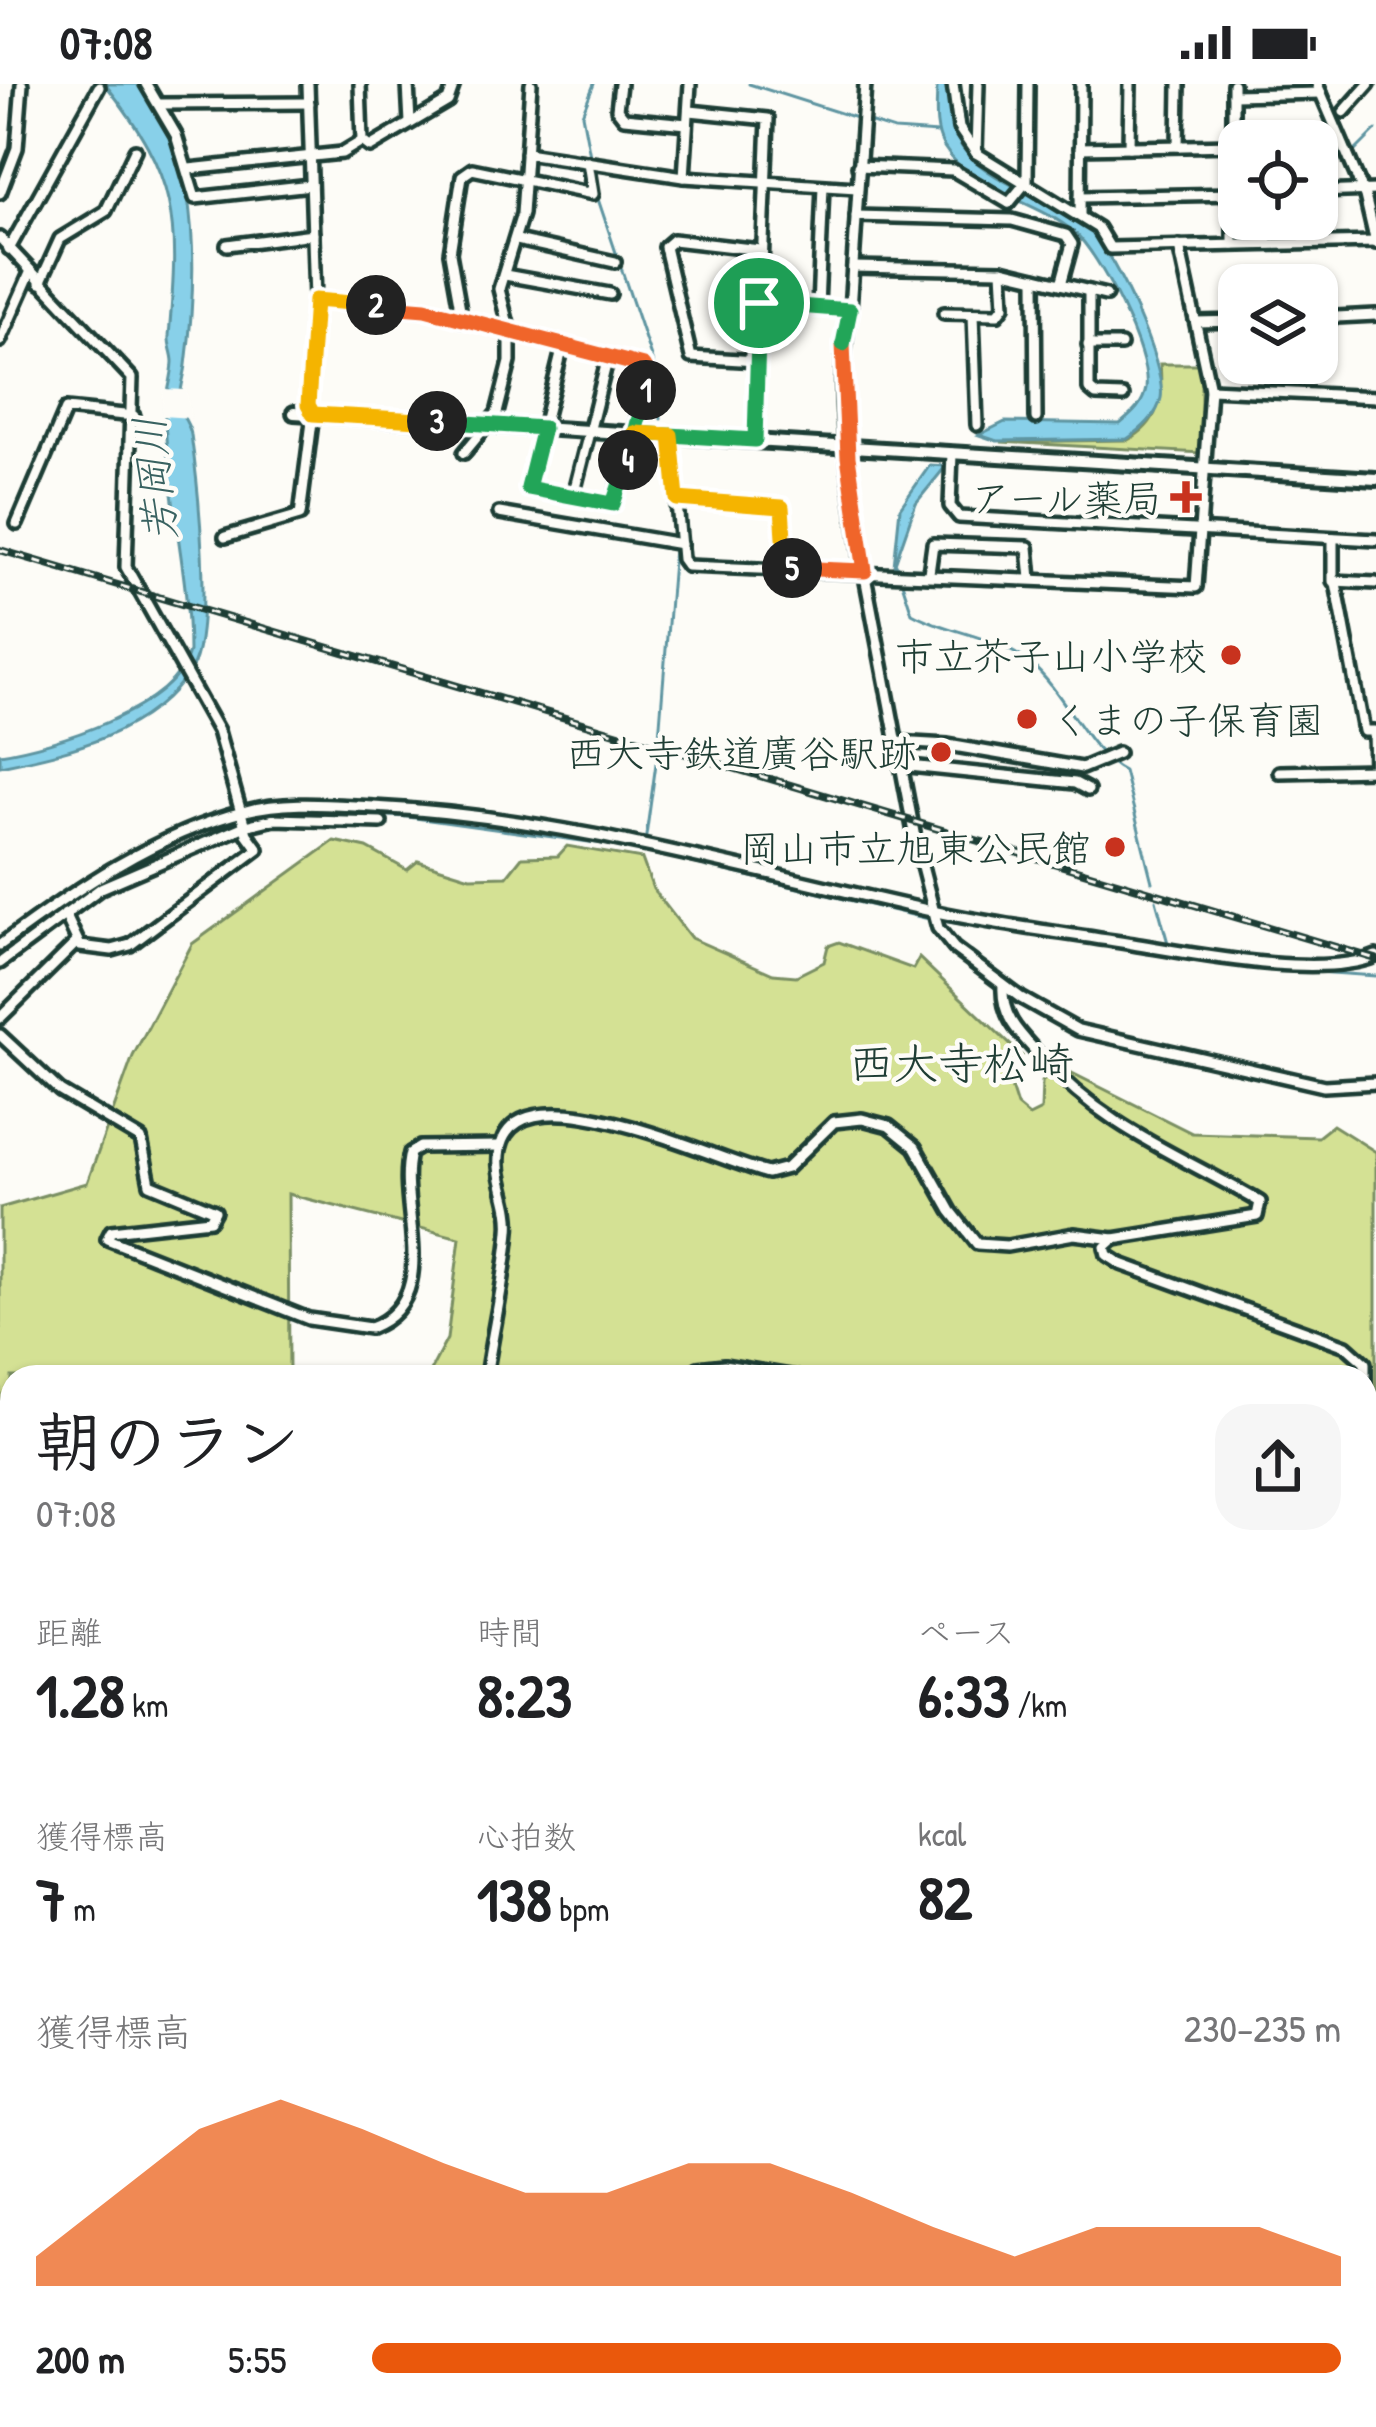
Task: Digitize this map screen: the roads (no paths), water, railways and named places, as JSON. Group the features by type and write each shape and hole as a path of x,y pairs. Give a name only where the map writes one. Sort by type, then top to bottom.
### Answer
{"street":[{"path":"0,193 17,148 22,84"},
{"path":"146,84 188,169 195,198 311,185"},
{"path":"225,537 300,515 311,410 315,300 308,84"},
{"path":"360,84 362,141"},
{"path":"408,84 410,123"},
{"path":"362,141 370,147 448,101 454,84"},
{"path":"464,453 491,424 510,362 510,332 499,289 518,240 530,84"},
{"path":"620,84 617,109 624,118 687,124"},
{"path":"684,177 690,84"},
{"path":"865,84 854,267 842,356 848,446 900,765 938,918 953,948 1078,1030 1324,1086 1376,1083"},
{"path":"953,84 959,128 976,153 1098,228 1110,248 1376,242 1370,190 1341,141 1319,89 1233,90 1235,120"},
{"path":"976,153 978,84"},
{"path":"1008,220 1012,202 1024,185 1028,84"},
{"path":"1080,216 1081,84"},
{"path":"1129,147 1130,84"},
{"path":"1178,146 1180,84"},
{"path":"1344,112 1369,84"},
{"path":"9,249 99,87"},
{"path":"159,104 309,103"},
{"path":"690,111 768,119 755,440"},
{"path":"188,169 342,153 362,141"},
{"path":"1079,148 1218,145"},
{"path":"40,283 60,239 106,212 135,150"},
{"path":"526,153 684,177 857,188"},
{"path":"462,320 450,253 462,176 472,169 592,194 588,162"},
{"path":"858,166 953,170 1012,202"},
{"path":"818,307 823,186"},
{"path":"1338,191 1370,190"},
{"path":"1080,197 1218,195"},
{"path":"856,216 1008,220 1071,238 1061,284"},
{"path":"226,245 313,235"},
{"path":"0,238 127,370 135,388 126,567 224,746 243,820 259,850 137,941 112,950 87,949 77,942 65,914"},
{"path":"518,240 615,262"},
{"path":"757,362 691,357 665,248 673,240 760,250"},
{"path":"1234,240 1234,245"},
{"path":"671,435 676,544 688,566 1196,587 1210,389 1179,246"},
{"path":"854,267 1002,270 1106,295"},
{"path":"944,314 998,314 1004,306 1002,270"},
{"path":"0,341 3,324 30,273"},
{"path":"505,275 610,294"},
{"path":"1035,278 1036,418"},
{"path":"1088,291 1089,389 1096,395 1123,396"},
{"path":"315,300 425,309 608,357 648,370 613,504 528,488 562,346"},
{"path":"759,303 850,310"},
{"path":"973,314 977,425"},
{"path":"1338,316 1376,315"},
{"path":"1196,322 1218,321"},
{"path":"1088,346 1121,345"},
{"path":"573,496 608,357"},
{"path":"1210,389 1376,397"},
{"path":"17,524 66,409 134,416"},
{"path":"294,413 311,410 1376,479"},
{"path":"952,453 950,506 959,517 1376,540"},
{"path":"677,499 782,507 786,568"},
{"path":"500,513 676,544"},
{"path":"1279,772 1376,771 1374,731 1364,731 1336,583 1334,538"},
{"path":"929,573 932,544 1028,548 1031,579"},
{"path":"1336,583 1376,583"},
{"path":"896,742 964,747 1082,768 1110,758"},
{"path":"900,765 933,764 1075,783 1088,790"},
{"path":"0,945 97,874 243,820 335,806 457,814 646,842 938,918 1218,957 1350,964 1376,956"},
{"path":"0,963 101,888 243,820 381,822"},
{"path":"0,1018 77,942"},
{"path":"488,1365 509,1230 500,1146 508,1128 525,1115 573,1111 746,1168 779,1173 834,1122 862,1120 889,1126 915,1147 950,1211 977,1244 1006,1246 1074,1234 1114,1239 1257,1216 1260,1202 1135,1138 1097,1112 1009,1023 1003,985"},
{"path":"0,1035 60,1091 141,1139 150,1184 215,1211 209,1220 110,1231 107,1239 309,1319 370,1328 398,1307 416,1248 410,1153 420,1147 500,1146"},
{"path":"1114,1239 1105,1247 1107,1256 1121,1264 1346,1346 1365,1365"}],"water":[{"path":"105,84 137,84 168,135 187,191 192,278 180,404 191,435 200,521 203,592 198,651 174,691 131,725 80,746 0,766 0,754 79,734 136,708 179,673 189,652 165,416 173,362 169,339 173,231 148,147"},
{"path":"937,84 948,84 954,129 967,153 995,176 1077,220 1101,243 1112,262 1147,337 1161,383 1156,410 1127,439 997,441 979,435 1005,422 1120,424 1142,399 1145,372 1121,305 1084,243 1058,221 971,175 944,147 937,124"},
{"path":"930,465 946,466 916,503 894,566 900,508"}],"waterway":[{"path":"590,156 582,114 594,84"},
{"path":"749,84 894,130 938,133"},
{"path":"1325,84 1376,206"},
{"path":"1355,151 1376,130"},
{"path":"598,199 655,369 661,419"},
{"path":"665,450 674,538"},
{"path":"659,737 674,548"},
{"path":"896,564 912,613 1003,647 1032,665 1088,738 1124,771 1152,882"},
{"path":"646,836 658,749"},
{"path":"247,820 336,813 408,817 625,847 929,919 1243,967 1376,976"},
{"path":"103,879 238,823"},
{"path":"0,955 90,888"},
{"path":"1156,900 1168,943"}],"railway":[{"path":"0,550 1376,959"}],"place":[{"name":"アール薬局","path":"1186,497"},
{"name":"市立芥子山小学校","path":"1231,655"},
{"name":"くまの子保育園","path":"1027,719"},
{"name":"西大寺鉄道廣谷駅跡","path":"941,752"},
{"name":"岡山市立旭東公民館","path":"1115,847"}],"district":[{"name":"西大寺松崎","path":"961,1062"}],"water label":[{"name":"芳岡川","path":"154,479"}]}
